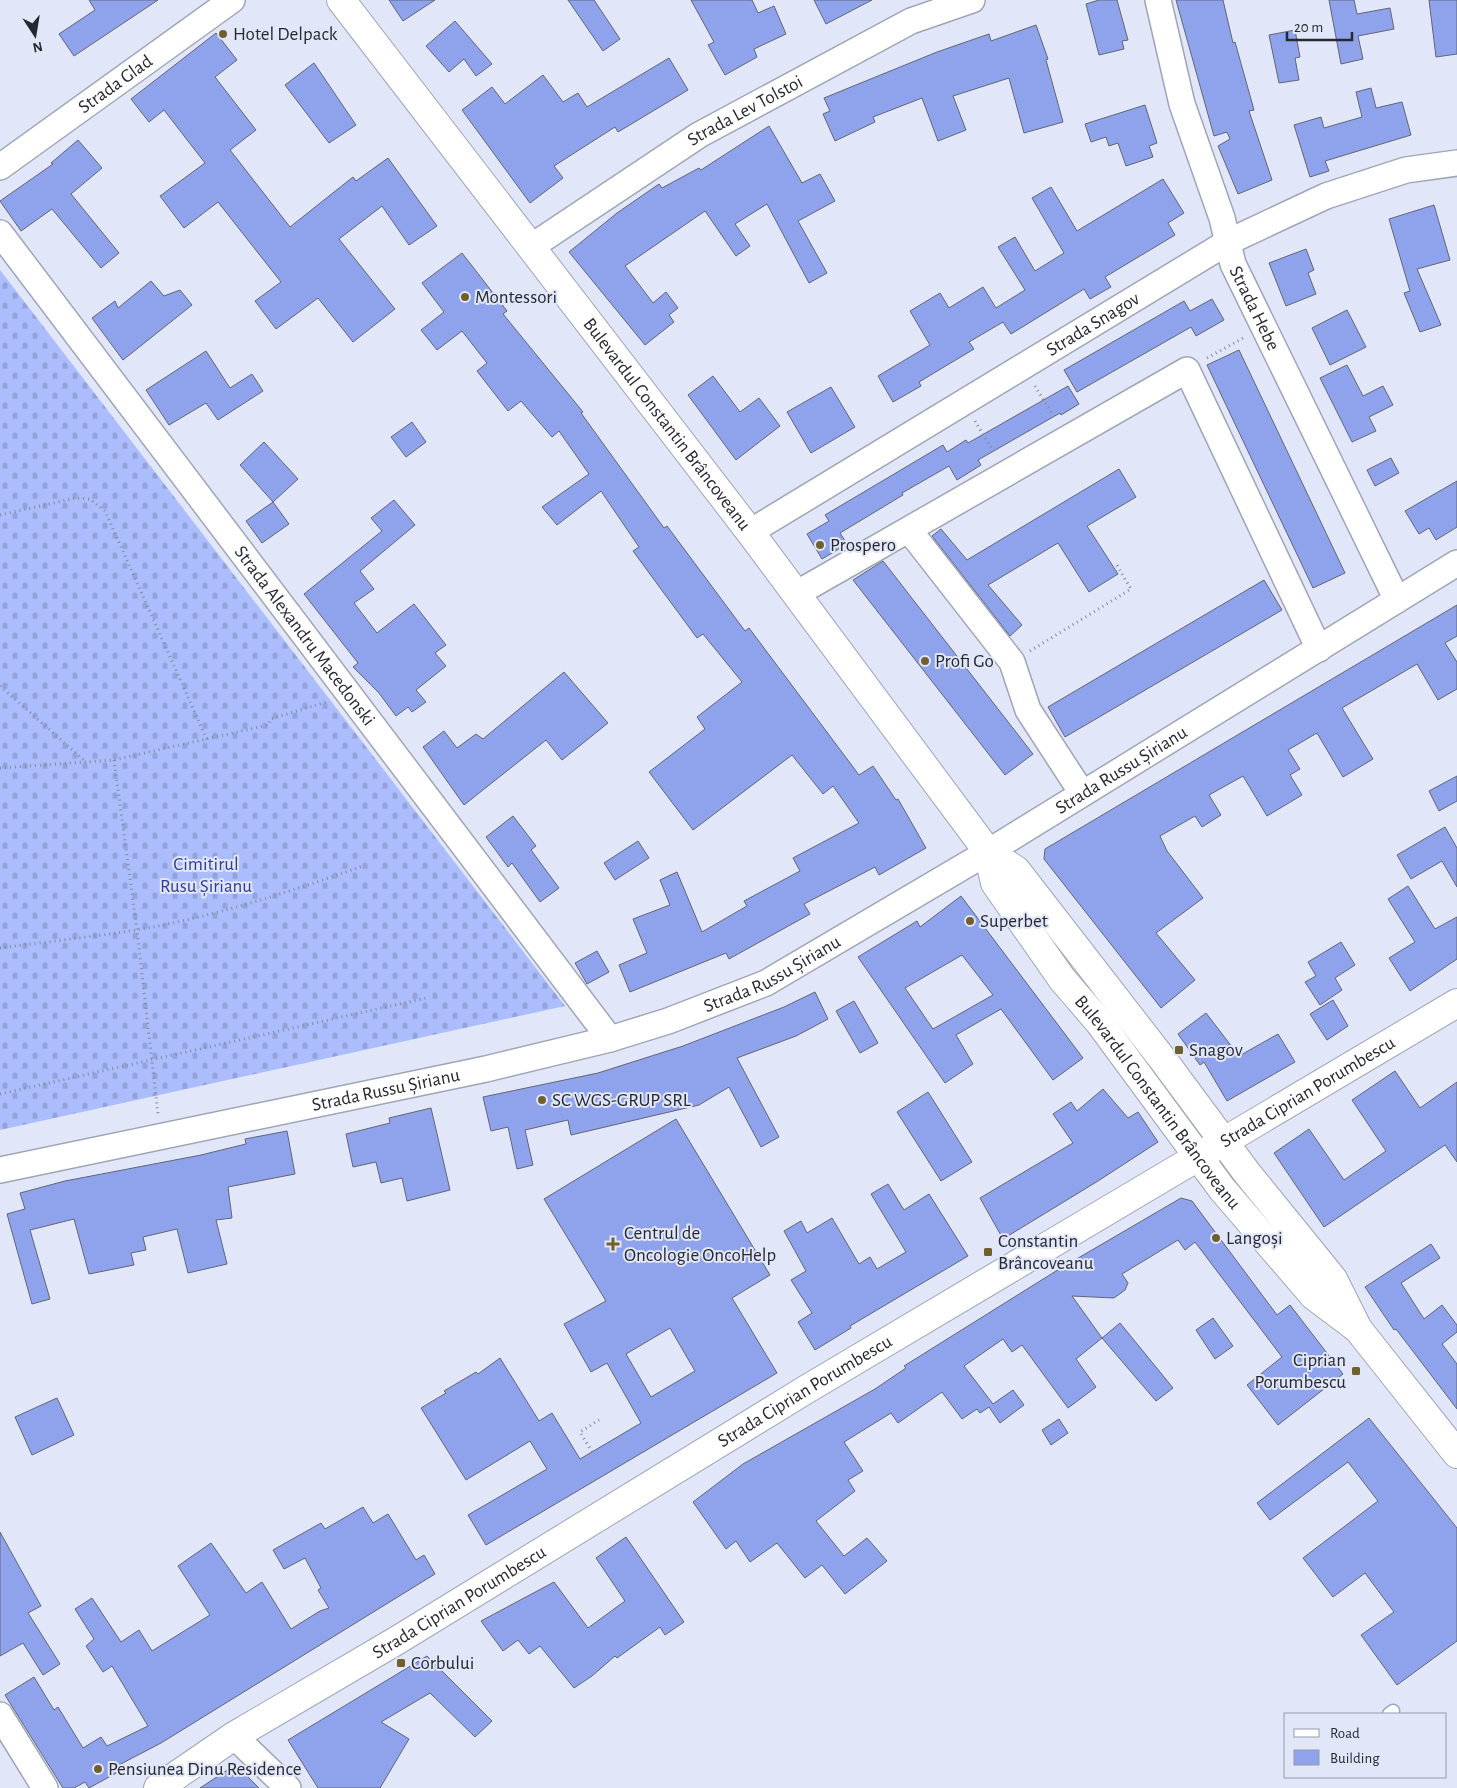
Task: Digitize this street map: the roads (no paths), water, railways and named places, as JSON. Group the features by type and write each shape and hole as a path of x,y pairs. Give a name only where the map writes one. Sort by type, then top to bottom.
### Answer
{"main road":[{"name":"Bulevardul Constantin Brâncoveanu","path":"341,0 750,532 988,852 1016,870 1224,1141 1333,1279 1358,1329 1457,1454"},
{"name":"Bulevardul Constantin Brâncoveanu","path":"988,852 995,883 1062,979 1099,1022 1222,1188 1314,1296 1358,1329"},
{"name":"Strada Ciprian Porumbescu","path":"158,1788 234,1736 396,1641 815,1384 1457,1003"}],"street":[{"name":"Strada Glad","path":"0,167 232,0"},
{"name":"Strada Lev Tolstoi","path":"531,247 698,135 911,21 972,0"},
{"name":"Strada Hebe","path":"1158,0 1182,104 1222,218 1233,264 1396,600"},
{"name":"Strada Snagov","path":"750,532 1228,242 1326,196 1406,170 1457,164"},
{"name":"Strada Alexandru Macedonski","path":"0,233 610,1039"},
{"path":"796,594 1187,370 1319,649"},
{"path":"909,530 1012,662 1028,710 1082,793"},
{"name":"Strada Russu Șirianu","path":"0,1170 478,1070 610,1039 668,1021 766,983 988,852 1457,564"},
{"path":"0,1715 45,1788"},
{"path":"234,1736 288,1788"}],"place":[{"name":"Hotel Delpack","path":"223,34"},
{"name":"Montessori","path":"465,297"},
{"name":"Prospero","path":"820,545"},
{"name":"Profi Go","path":"925,661"},
{"name":"Superbet","path":"970,921"},
{"name":"Snagov","path":"1179,1050"},
{"name":"SC WGS-GRUP SRL","path":"542,1100"},
{"name":"Langoși","path":"1216,1238"},
{"name":"Centrul de Oncologie OncoHelp","path":"613,1244"},
{"name":"Constantin Brâncoveanu","path":"988,1252"},
{"name":"Ciprian Porumbescu","path":"1356,1371"},
{"name":"Corbului","path":"401,1663"},
{"name":"Pensiunea Dinu Residence","path":"98,1769"}],"park label":[{"name":"Cimitirul Rusu Șirianu","path":"206,875"}]}
